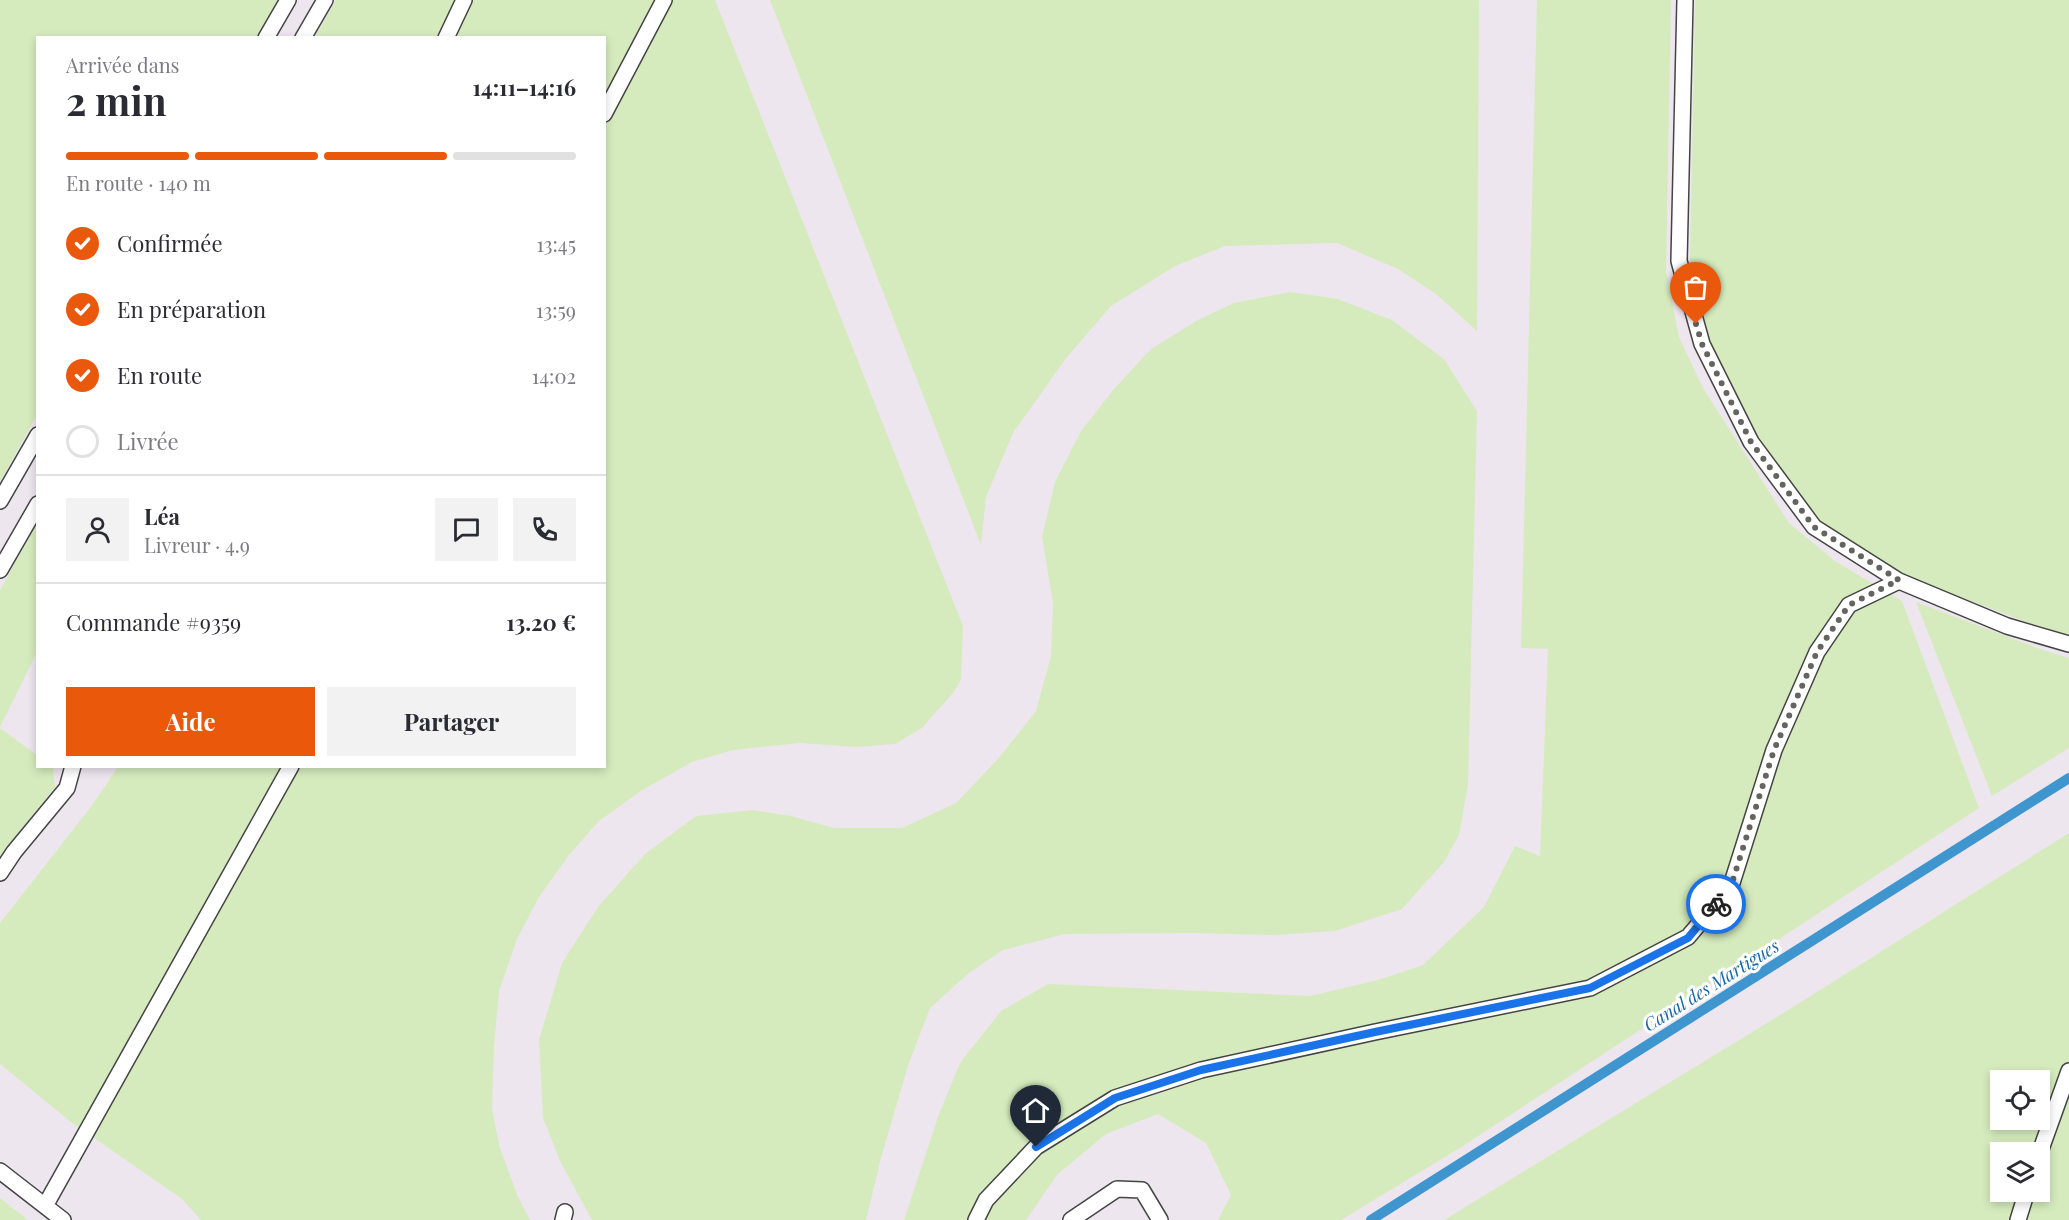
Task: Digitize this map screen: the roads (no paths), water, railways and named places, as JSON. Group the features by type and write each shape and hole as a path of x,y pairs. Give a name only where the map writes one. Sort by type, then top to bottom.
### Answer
{"lane":[{"path":"267,36 288,0"},
{"path":"304,36 325,0"},
{"path":"447,36 464,0"},
{"path":"606,110 664,0"},
{"path":"1685,0 1679,261 1702,344 1751,442 1814,527 1899,580 2007,626 2069,644"},
{"path":"0,501 36,438"},
{"path":"0,570 36,507"},
{"path":"976,1220 986,1200 1036,1147 1115,1098 1201,1070 1590,988 1688,938 1731,886 1774,750 1817,652 1849,605 1899,580"},
{"path":"0,873 14,852 67,788 72,768"},
{"path":"45,1206 290,768"},
{"path":"2044,1142 2069,1071"},
{"path":"0,1171 63,1220"},
{"path":"1071,1220 1117,1189 1142,1190 1160,1220"},
{"path":"2018,1220 2024,1202"}],"waterway":[{"name":"Canal des Martigues","path":"1371,1220 2069,778"}]}
